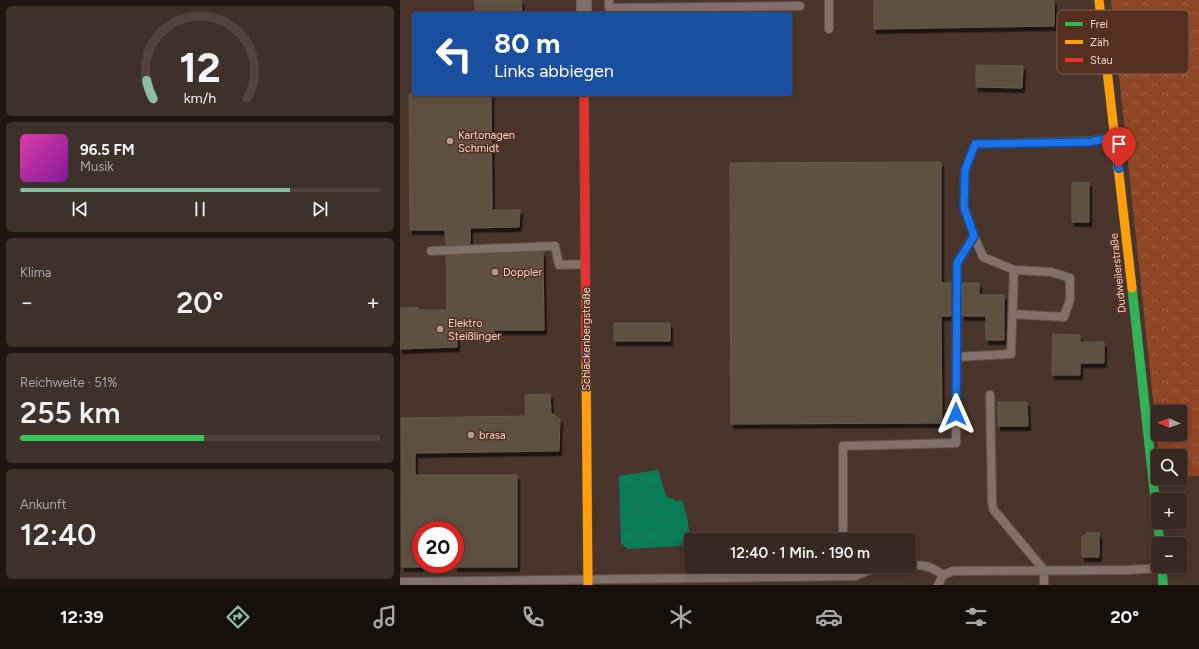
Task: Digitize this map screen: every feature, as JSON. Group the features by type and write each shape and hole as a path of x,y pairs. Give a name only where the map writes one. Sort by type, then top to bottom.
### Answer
{"main road":[{"name":"Dudweilerstraße","path":"1099,0 1100,10"},
{"name":"Dudweilerstraße","path":"1108,74 1159,537"},
{"name":"Schlackenbergstraße","path":"584,96 588,582"},
{"path":"1162,573 1163,585"}],"street":[{"path":"584,0 584,12"}],"lane":[{"path":"609,0 609,8 800,6"},
{"path":"829,0 829,29"},
{"path":"1012,314 1064,316 1070,300 1070,278 1051,272 1014,270 983,257 964,207 965,170 975,144 1090,142 1115,137"},
{"path":"843,533 843,446 956,443 957,263 974,236"},
{"path":"431,251 555,246 559,265 586,264"},
{"path":"956,356 1011,354 1014,270"},
{"path":"990,395 993,509 1044,570 1044,585"},
{"path":"916,565 923,565 933,568 943,575"},
{"path":"938,585 943,575 953,571 1128,570 1151,568"},
{"path":"400,582 744,581 855,576 862,573"}],"path":[{"path":"1187,460 1199,457"}],"green space":[{"path":"1111,0 1199,0 1199,476 1187,477 1187,449 1158,449 1157,441 1187,441 1187,405 1154,405 1119,74 1189,74 1189,10 1112,10"}],"water":[{"path":"658,470 666,496 676,501 682,500 689,533 684,533 684,542 680,546 628,549 621,543 619,476"}],"building":[{"path":"475,0 521,0 522,11 475,12"},
{"path":"874,0 1054,0 1054,26 874,29"},
{"path":"976,65 1023,66 1022,88 976,87"},
{"name":"Kartonagen Schmidt","path":"409,94 412,94 412,96 491,96 492,210 520,210 519,227 470,228 470,244 446,245 445,230 410,230"},
{"path":"941,162 941,283 951,283 951,316 941,316 942,423 731,424 730,163"},
{"path":"1089,182 1089,222 1072,222 1072,183"},
{"path":"543,252 544,330 494,330 494,335 457,335 457,347 400,349 400,308 447,310 446,256"},
{"path":"962,283 979,283 979,295 1004,295 1004,340 986,340 986,316 962,316"},
{"path":"614,323 670,323 670,341 614,341"},
{"path":"1053,334 1080,335 1080,342 1104,342 1104,363 1080,363 1080,375 1052,375"},
{"path":"550,394 551,413 560,419 559,451 415,453 415,475 517,475 517,567 464,567 464,521 412,521 412,567 402,567 401,418 526,416 525,395"},
{"path":"998,402 1027,402 1028,426 998,426"},
{"path":"1086,533 1099,533 1099,557 1082,557 1082,536 1086,536"}],"traffic: fast":[{"path":"1132,288 1159,537"},
{"path":"1162,573 1163,585"}],"traffic: slow":[{"path":"1099,0 1100,10"},
{"path":"1107,74 1132,288"},
{"path":"586,362 588,585"}],"traffic: jam":[{"path":"584,96 586,362"}],"place":[{"name":"Kartonagen Schmidt","path":"450,141"},
{"name":"Doppler","path":"495,272"},
{"name":"Elektro Steißlinger","path":"440,329"},
{"name":"brasa","path":"471,435"}],"route":[{"path":"956,414 957,263 974,236 964,207 965,170 975,144 1090,142 1115,137 1119,168"}]}
